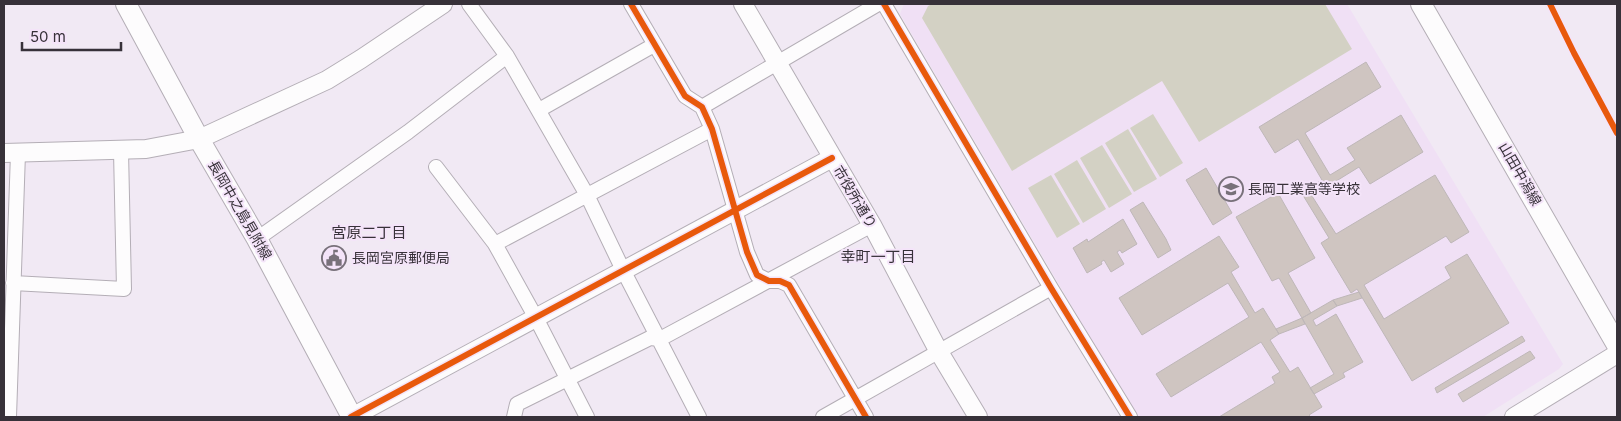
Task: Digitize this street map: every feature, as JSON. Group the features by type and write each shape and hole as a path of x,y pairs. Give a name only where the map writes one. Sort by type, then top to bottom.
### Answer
{"main road":[{"name":"長岡中之島見附線","path":"126,4 199,139 257,239 352,417"},
{"name":"山田中潟線","path":"1421,4 1617,345"}],"street":[{"path":"9,417 14,283 11,153 121,151 146,149 199,139 327,80 362,59 443,4"},
{"path":"469,4 507,56 587,195 623,270 699,417"},
{"path":"631,4 685,96 702,107 712,129 747,252 757,274 769,281 780,281 789,285 866,417"},
{"name":"市役所通り","path":"743,4 872,225 939,352 978,417"},
{"path":"702,107 878,4"},
{"path":"884,4 1051,288 1130,417"},
{"path":"539,110 654,45"},
{"path":"257,239 408,132 507,56"},
{"path":"495,244 712,129"},
{"path":"14,283 124,289 121,151"},
{"path":"352,417 832,158"},
{"path":"436,167 495,244 587,417"},
{"path":"514,417 518,404 650,338 660,340 872,225"},
{"path":"823,417 1051,288"},
{"path":"1514,417 1617,354"}],"shaded area":[{"name":"長岡工業高等学校","path":"904,4 1347,4 1563,364 1559,369 1483,417 1137,417 900,14"},
{"path":"932,4 1325,4 1352,49 1199,142 1162,81 1012,171 922,18 928,6"},
{"path":"1153,114 1183,163 1160,177 1130,128"},
{"path":"1128,129 1157,179 1134,192 1105,143"},
{"path":"1102,145 1132,194 1109,208 1080,158"},
{"path":"1077,160 1106,209 1083,223 1054,174"},
{"path":"1051,175 1080,224 1057,238 1028,188"}],"building":[{"path":"1366,62 1381,87 1305,133 1330,175 1355,160 1347,148 1401,115 1423,152 1370,184 1359,167 1312,196 1336,234 1435,175 1469,232 1451,243 1446,236 1364,285 1384,319 1451,278 1445,267 1467,254 1509,323 1412,381 1357,289 1351,293 1321,243 1329,238 1301,192 1322,180 1298,139 1275,153 1259,127"},
{"path":"1206,168 1232,213 1213,225 1186,180"},
{"path":"1278,193 1315,258 1288,273 1311,313 1302,318 1279,278 1272,281 1236,217"},
{"path":"1143,202 1171,250 1158,258 1130,210"},
{"path":"1123,219 1137,244 1122,253 1120,250 1117,252 1124,264 1111,272 1104,260 1101,262 1102,264 1087,273 1073,248 1087,239 1088,242"},
{"path":"1219,236 1239,267 1231,272 1255,313 1263,308 1279,334 1270,340 1290,372 1298,367 1322,407 1309,415 1311,417 1219,417 1275,383 1272,377 1280,372 1261,342 1171,397 1156,374 1249,317 1228,283 1142,335 1119,298"},
{"path":"1359,292 1362,298 1337,306 1333,300"},
{"path":"1333,300 1337,306 1313,320 1316,326 1336,314 1363,362 1343,373 1345,377 1314,394 1310,388 1334,374 1302,318"},
{"path":"1302,318 1305,324 1279,334 1276,329"},
{"path":"1522,336 1525,341 1437,393 1435,388"},
{"path":"1530,351 1535,358 1463,402 1458,394"}],"cycle path":[{"path":"631,4 685,96 702,107 712,129 747,252 757,275 769,281 780,281 789,285 866,417"},
{"path":"884,4 1051,288 1130,417"},
{"path":"1550,4 1617,133"},
{"path":"351,417 832,158"}],"place":[{"name":"長岡工業高等学校","path":"1231,189"},
{"name":"長岡宮原郵便局","path":"334,258"}],"district":[{"name":"宮原二丁目","path":"369,233"},
{"name":"幸町一丁目","path":"878,257"}]}
